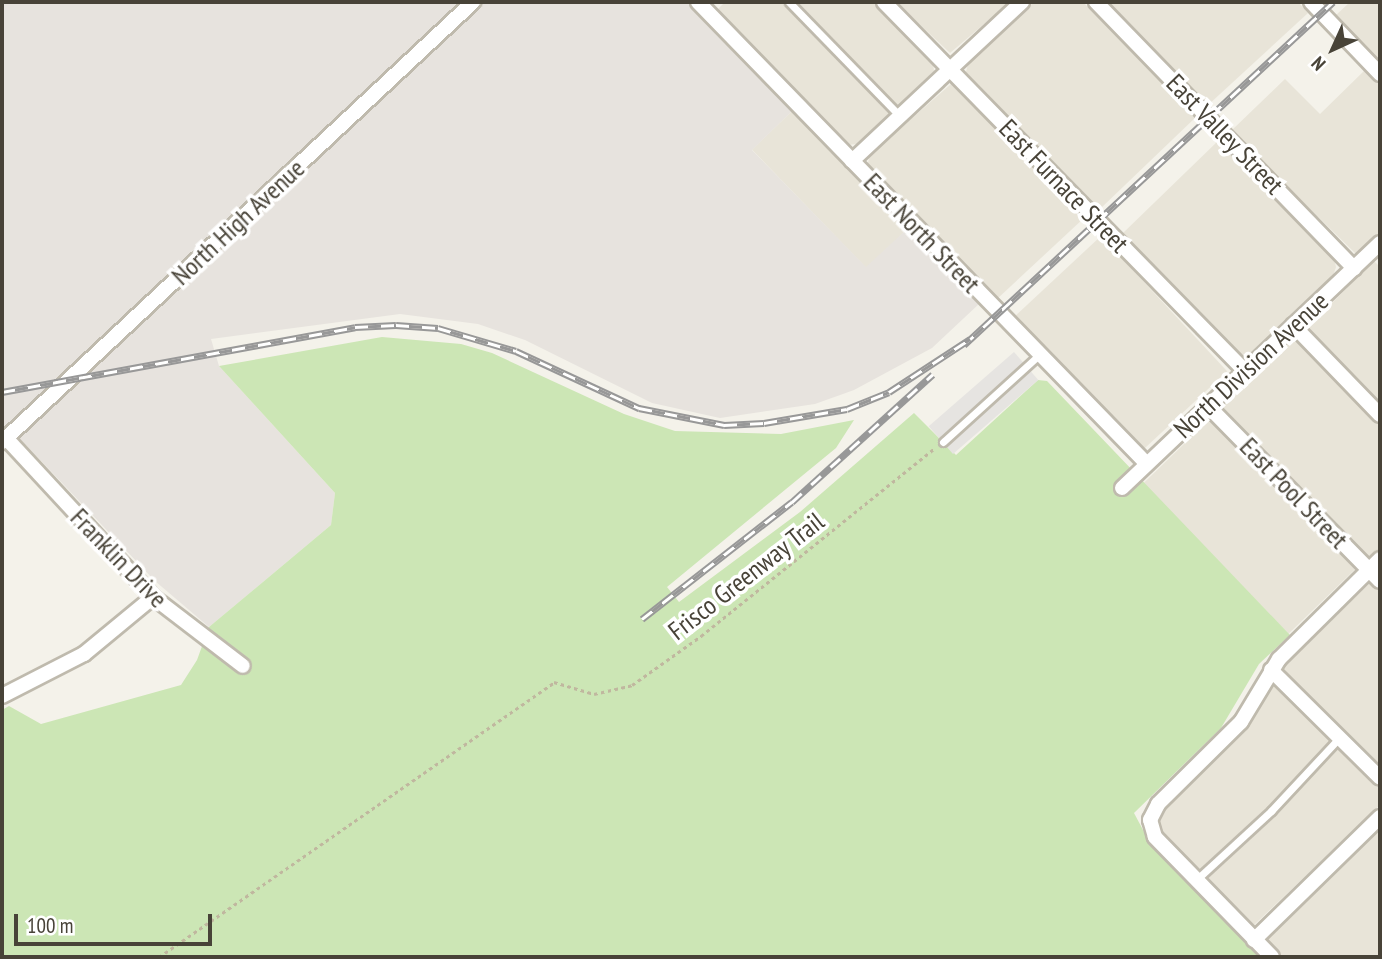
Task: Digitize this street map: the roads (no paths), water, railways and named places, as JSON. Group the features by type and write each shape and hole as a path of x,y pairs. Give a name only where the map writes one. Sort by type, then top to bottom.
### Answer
{"street":[{"name":"North High Avenue","path":"4,440 474,2"},
{"name":"East Furnace Street","path":"884,2 1245,371"},
{"path":"852,161 1022,2"},
{"name":"East Valley Street","path":"1096,2 1354,268"},
{"path":"1311,2 1380,74"},
{"name":"East North Street","path":"706,4 852,161 1147,464"},
{"name":"North Division Avenue","path":"1122,488 1380,243"},
{"path":"1293,326 1380,415"},
{"name":"East Pool Street","path":"1208,405 1375,564 1380,581"},
{"name":"Franklin Drive","path":"4,440 153,597 243,666"},
{"path":"1272,957 1155,837 1150,820 1158,804 1241,722 1271,670 1375,564"},
{"path":"2,696 84,654 153,597"},
{"path":"1271,670 1380,778"},
{"path":"1254,940 1380,817"}],"lane":[{"path":"789,2 900,116"},
{"path":"943,442 1040,354"},
{"path":"1196,880 1271,811 1340,737"}],"railway":[{"path":"964,345 1333,2"},
{"path":"2,392 355,327 396,325 438,328 516,351 639,408 724,425 764,423 847,409 889,392 970,339"},
{"path":"642,619 792,502 933,374"}]}
